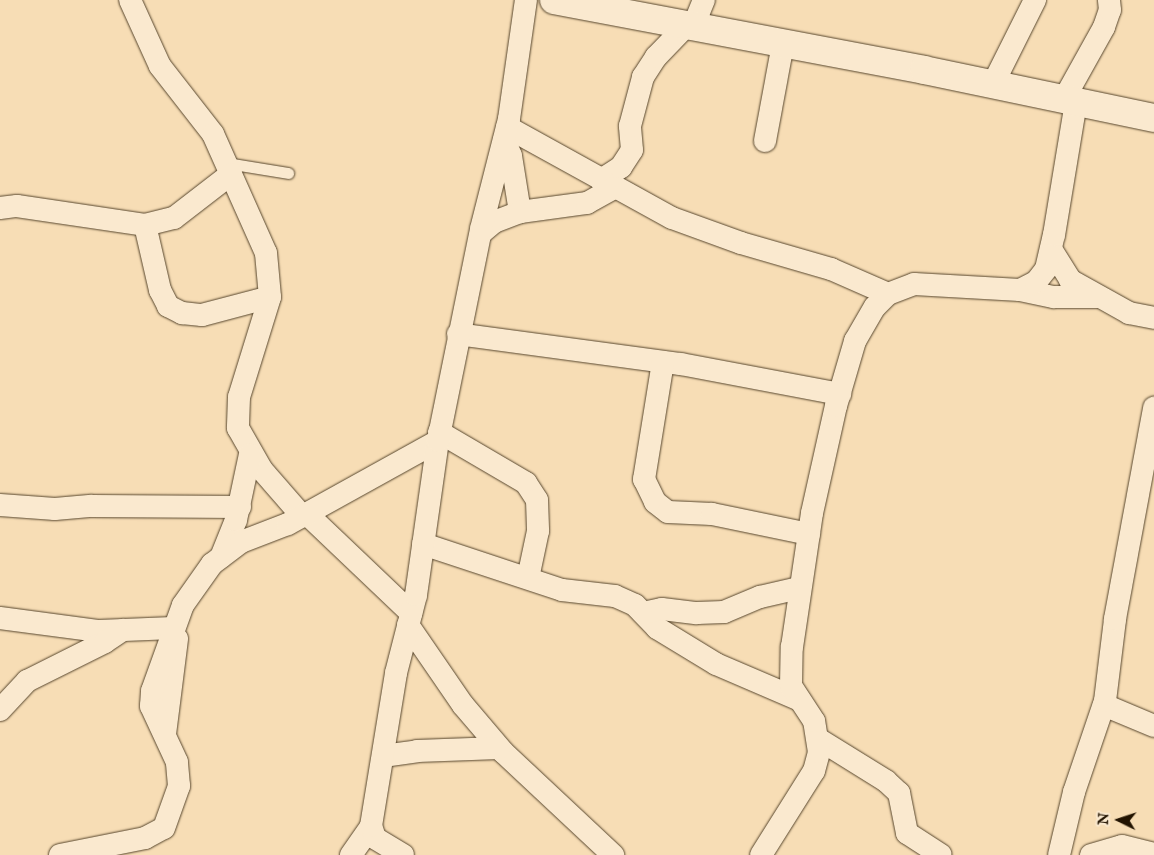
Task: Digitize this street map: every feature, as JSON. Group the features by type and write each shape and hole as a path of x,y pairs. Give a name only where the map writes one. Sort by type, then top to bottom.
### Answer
{"street":[{"path":"130,0 144,37 160,66 213,134 229,168 241,204 266,253 270,297 239,396 238,428 250,454 305,515 410,619 463,704 499,748 613,855"},
{"path":"351,855 371,826 396,673 410,619 423,544 438,437 458,334 505,133 526,0"},
{"path":"554,0 993,84 1154,118"},
{"path":"481,233 494,222 520,212 588,203 608,184 632,150 630,126 643,78 656,57 690,26 704,0"},
{"path":"993,84 1035,0"},
{"path":"1020,290 1036,282 1046,269 1051,249 1070,100 1104,26 1110,10 1109,0"},
{"path":"766,141 783,44"},
{"path":"505,133 672,218 741,243 831,269 888,294"},
{"path":"505,133 511,156 520,212"},
{"path":"3,206 145,225 174,218 229,168"},
{"path":"145,225 160,290 168,306 175,310 202,315 270,297"},
{"path":"1051,249 1070,280 1130,313 1154,318"},
{"path":"761,855 814,771 820,740 814,721 791,686 799,588 840,394 856,341 875,307 888,294 914,284 1020,290 1054,297 1098,297"},
{"path":"458,334 663,362 840,394"},
{"path":"663,362 644,479 655,502 674,513 712,514 809,534"},
{"path":"1059,855 1074,792 1104,705 1118,601 1154,408"},
{"path":"60,855 92,851 144,838 164,828 179,786 177,762 165,734 176,622 212,564 241,542 305,515 438,437"},
{"path":"438,437 519,478 537,500 538,531 528,578"},
{"path":"221,558 240,507 250,454"},
{"path":"0,505 55,509 92,506 240,507"},
{"path":"423,544 562,590 615,596 635,605 657,628 716,664 800,700"},
{"path":"643,613 662,608 698,613 724,612 760,597 799,588"},
{"path":"0,618 52,626 123,630 176,622"},
{"path":"0,710 27,681 105,642 123,630"},
{"path":"1104,705 1154,726"},
{"path":"820,740 886,781 899,793 907,833 940,855"},
{"path":"383,756 417,751 499,748"},
{"path":"371,826 375,838 403,855"},
{"path":"1091,855 1122,846 1154,854"}],"lane":[{"path":"229,168 288,173"}]}
